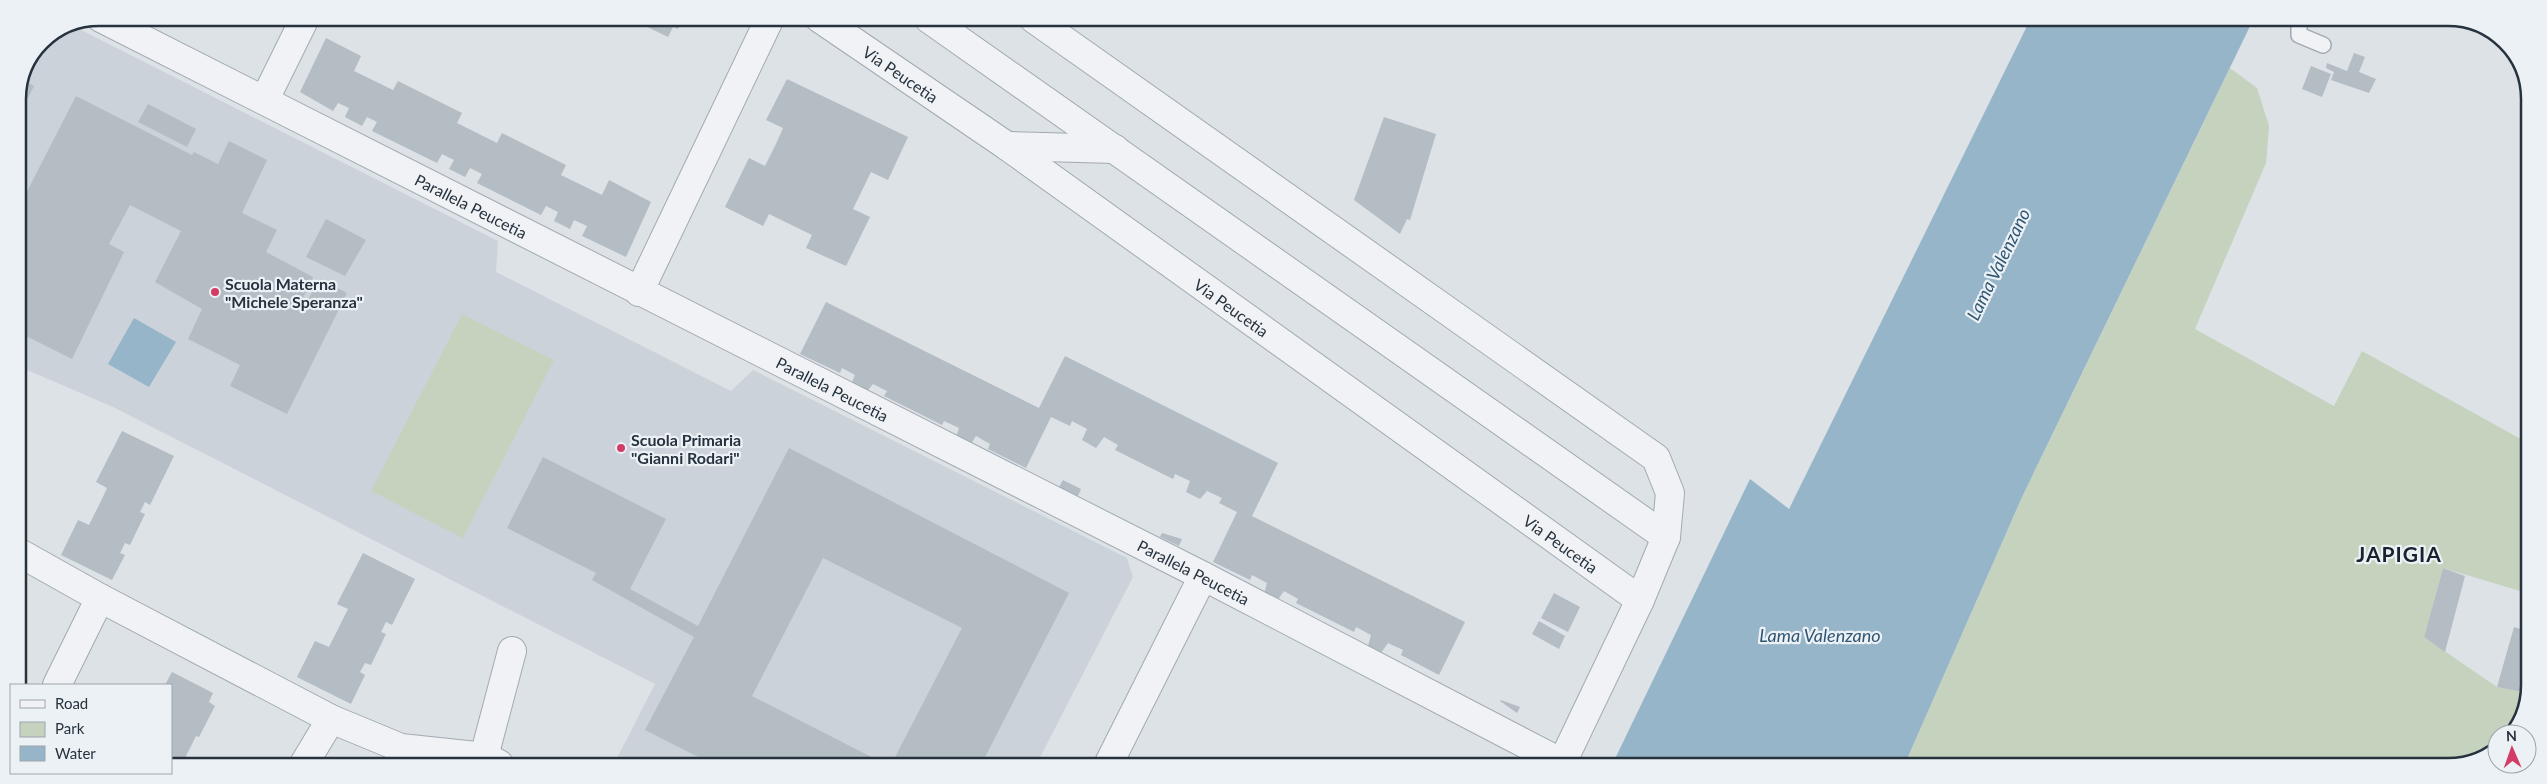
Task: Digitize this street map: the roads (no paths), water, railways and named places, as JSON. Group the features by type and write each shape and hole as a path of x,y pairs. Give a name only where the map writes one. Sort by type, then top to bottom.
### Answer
{"street":[{"name":"Parallela Peucetia","path":"117,26 265,99 639,292 1203,576 1550,758"},
{"path":"265,99 301,26"},
{"path":"639,292 766,26"},
{"name":"Via Peucetia","path":"831,26 1008,146 1640,600"},
{"path":"940,26 1666,537"},
{"path":"1044,26 1656,458 1670,493 1666,537 1640,600 1564,758"},
{"path":"1008,146 1115,149"},
{"path":"26,556 100,598 331,719 401,748 464,758"},
{"path":"1112,758 1203,576"},
{"path":"57,684 100,598"},
{"path":"490,758 512,651"},
{"path":"308,758 331,719"}],"lane":[{"path":"2299,26 2300,35 2323,45"}],"water":[{"name":"Lama Valenzano","path":"2027,26 2250,26 2022,497 1908,758 1615,758 1750,479 1789,509"},
{"path":"134,318 176,342 149,387 108,364"}],"place":[{"name":"Scuola Materna \"Michele Speranza\"","path":"215,292"},
{"name":"Scuola Primaria \"Gianni Rodari\"","path":"621,448"}],"district":[{"name":"JAPIGIA","path":"2399,553"}]}
